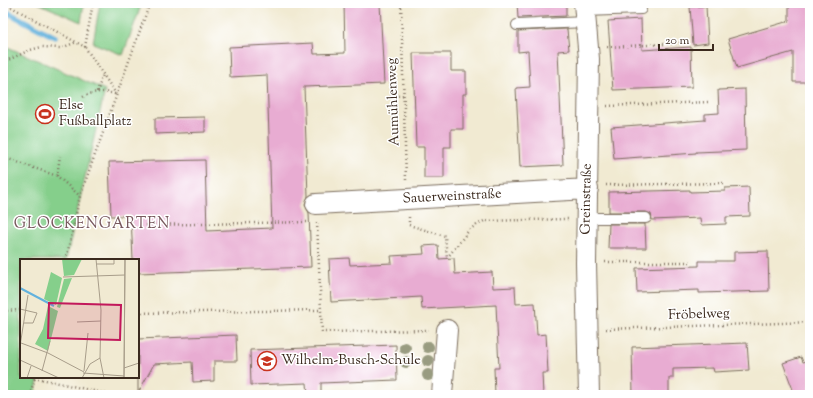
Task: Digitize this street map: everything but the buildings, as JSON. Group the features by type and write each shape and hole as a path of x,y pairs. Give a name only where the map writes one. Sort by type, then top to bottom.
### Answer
{"street":[{"name":"Greinstraße","path":"585,12 588,48 589,107 586,263 589,395"},
{"name":"Sauerweinstraße","path":"317,213 407,200 588,187"},
{"path":"442,395 447,330"}],"lane":[{"path":"517,25 585,12 642,10"},
{"path":"587,218 646,218"}],"path":[{"path":"4,3 86,47 116,94"},
{"path":"86,47 93,3"},
{"path":"66,259 80,196 150,3"},
{"name":"Aumühlenweg","path":"401,3 409,225 445,236 447,258 470,229 484,221 587,218"},
{"path":"3,69 6,61 30,50 42,47 61,48 77,42"},
{"path":"588,48 684,43"},
{"path":"97,92 103,74"},
{"path":"83,97 97,92 116,94"},
{"path":"390,97 404,95"},
{"path":"589,107 709,102"},
{"path":"57,176 60,156"},
{"path":"3,157 57,176 80,196"},
{"path":"588,187 725,183"},
{"path":"146,225 317,213 322,332 447,330"},
{"path":"586,263 691,262"},
{"path":"3,311 20,310"},
{"path":"139,313 321,310"},
{"name":"Fröbelweg","path":"588,330 810,322"},
{"path":"30,395 34,378 112,395"}],"green space":[{"path":"38,3 84,3 81,22"},
{"path":"100,3 142,3 123,55 93,43"},
{"path":"3,45 105,90 66,259 20,259 20,378 39,378 35,395 3,395"}],"waterway":[{"path":"3,10 55,37"}],"place":[{"name":"Else Fußballplatz","path":"45,114"},
{"name":"Wilhelm-Busch-Schule","path":"267,361"}],"district":[{"name":"GLOCKENGARTEN","path":"92,224"}]}
